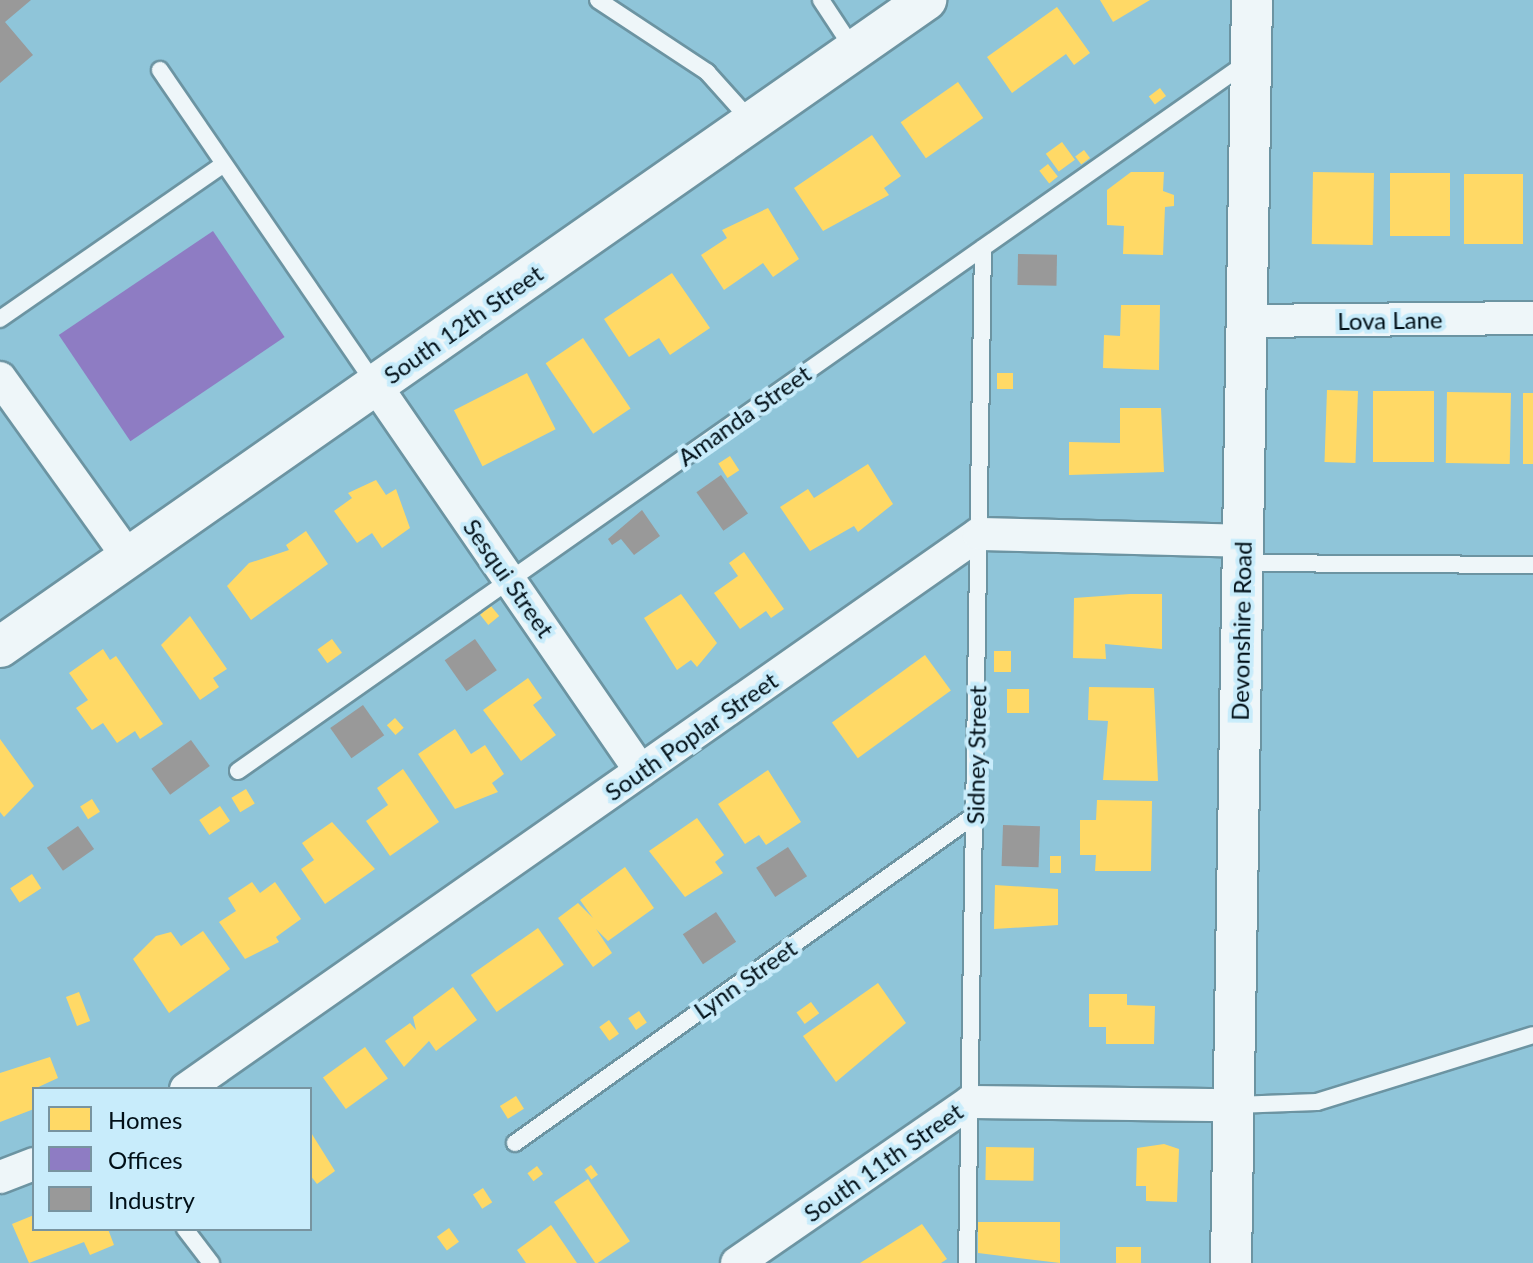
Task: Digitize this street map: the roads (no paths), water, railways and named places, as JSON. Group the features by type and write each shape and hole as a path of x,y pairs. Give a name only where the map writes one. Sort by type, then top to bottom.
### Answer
{"street":[{"name":"South 12th Street","path":"0,647 926,0"},
{"name":"Devonshire Road","path":"1231,1263 1252,0"},
{"name":"Lova Lane","path":"1247,321 1533,318"},
{"path":"0,378 128,557"},
{"name":"Sesqui Street","path":"376,386 641,771"},
{"path":"979,534 1243,552"},
{"name":"South Poplar Street","path":"189,1087 979,534"},
{"name":"South 11th Street","path":"737,1263 970,1102 1233,1105"},
{"path":"0,1177 32,1165"}],"lane":[{"path":"598,0 707,72 751,121"},
{"path":"821,0 854,50"},
{"name":"Amanda Street","path":"238,771 1251,59"},
{"path":"160,70 376,386"},
{"path":"0,319 224,164"},
{"name":"Sidney Street","path":"967,1263 983,248"},
{"path":"1243,552 1533,565"},
{"name":"Lynn Street","path":"515,1143 975,815"},
{"path":"1233,1105 1317,1102 1533,1035"},
{"path":"187,1231 211,1263"}]}
